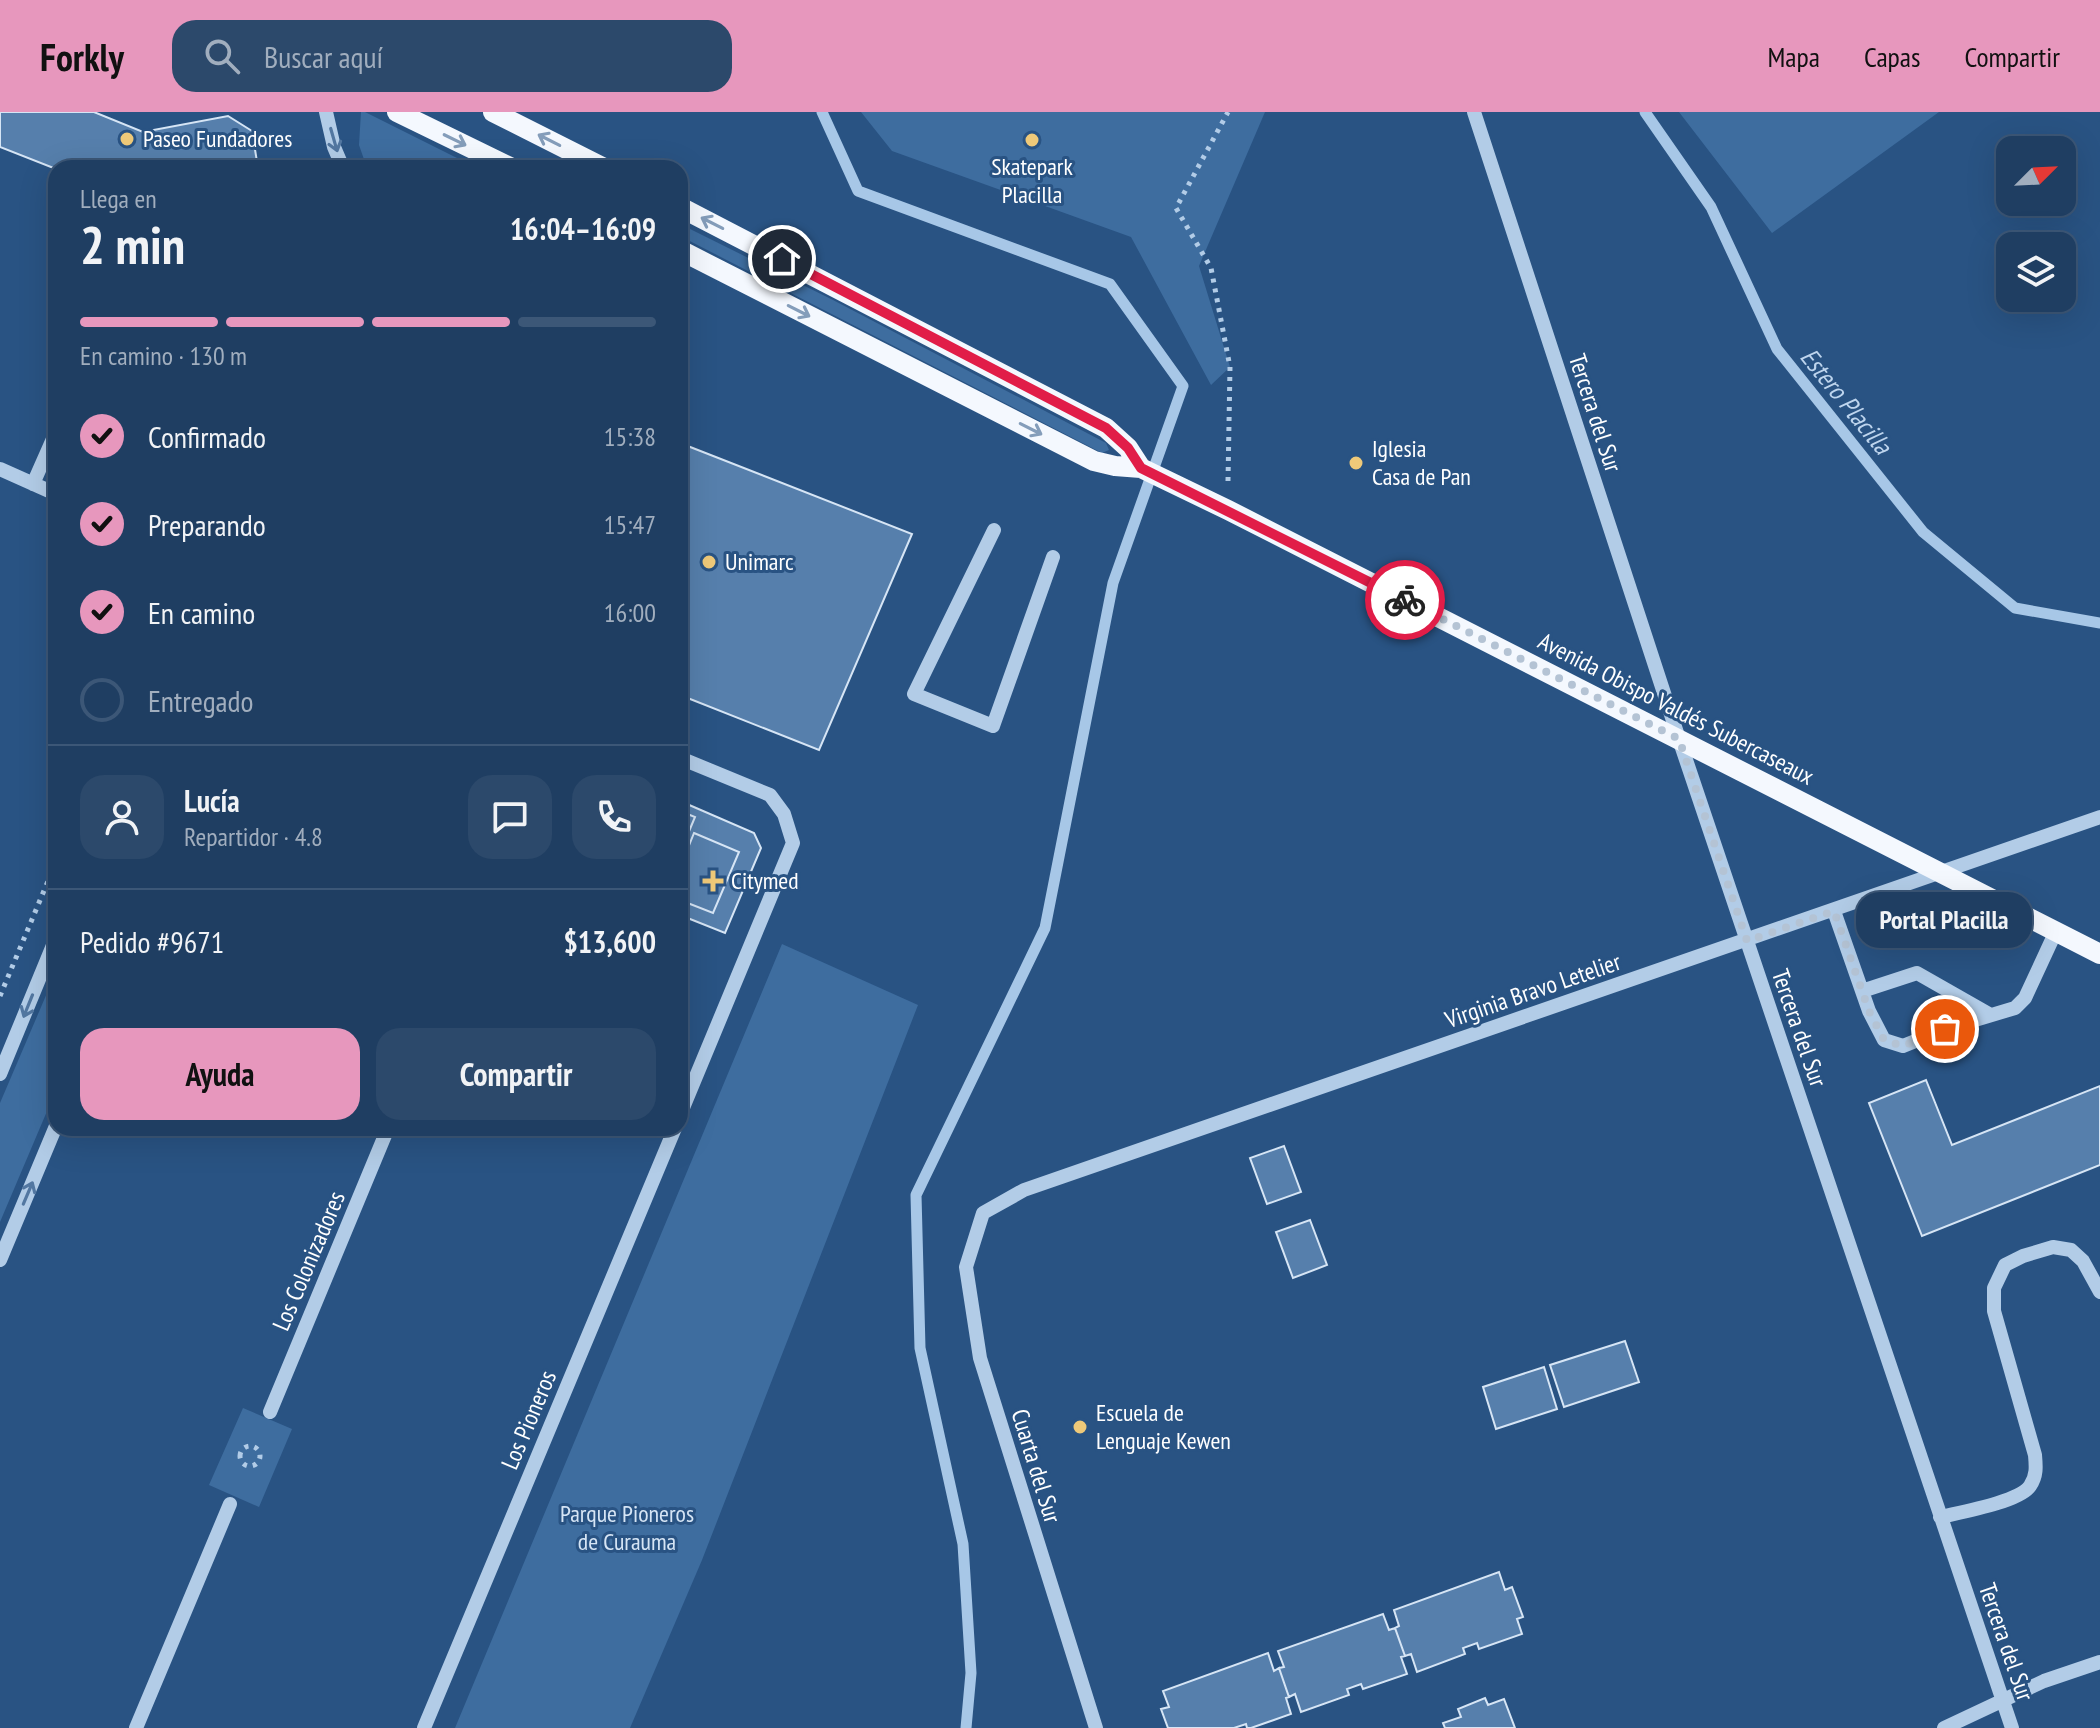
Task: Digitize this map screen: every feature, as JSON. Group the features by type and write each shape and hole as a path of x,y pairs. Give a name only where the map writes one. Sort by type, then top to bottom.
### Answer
{"main road":[{"path":"397,112 496,160"},
{"path":"493,112 588,160"},
{"path":"688,211 1106,428 1128,448 1141,468"},
{"path":"688,254 1094,461 1141,468"},
{"name":"Avenida Obispo Valdés Subercaseaux","path":"1141,468 2100,954"}],"street":[{"path":"326,112 340,160"},
{"name":"Tercera del Sur","path":"1474,112 1679,739 2012,1728"},
{"path":"33,484 48,450"},
{"path":"0,469 48,491"},
{"path":"994,530 914,694 993,726 1053,557"},
{"path":"688,761 770,795 784,814 793,843 688,1081"},
{"name":"Virginia Bravo Letelier","path":"983,1213 1024,1190 2100,817"},
{"path":"1834,911 1869,1011 1884,1040 1903,1046 1989,1014 2015,1008 2025,998 2056,931"},
{"path":"0,1074 48,957"},
{"path":"1862,991 1917,973 1989,1014"},
{"path":"0,1260 52,1136"},
{"name":"Los Colonizadores","path":"270,1412 385,1136"},
{"name":"Los Pioneros","path":"424,1728 672,1136"},
{"name":"Cuarta del Sur","path":"983,1213 966,1267 980,1358 1096,1728"},
{"path":"1940,1517 2011,1498 2029,1488 2036,1472 2035,1455 1994,1311 1994,1288 2005,1265 2053,1247 2071,1250 2083,1261 2100,1292"},
{"path":"136,1728 230,1504"},
{"path":"1944,1728 2044,1681 2100,1662"}],"path":[{"path":"1228,112 1176,208 1211,268 1230,367 1228,510"},
{"path":"0,996 48,881"}],"green space":[{"path":"361,112 365,112 461,160 364,160 359,145"},
{"path":"861,112 1265,112 1199,266 1230,367 1211,385 1131,237 892,151"},
{"path":"1679,112 1939,112 1772,233"},
{"path":"688,228 1106,443 1109,450 1102,453 688,240"},
{"name":"Parque Pioneros de Curauma","path":"782,944 918,1005 702,1560 630,1728 455,1728"},
{"path":"48,991 48,1109 0,1222 0,1103"},
{"path":"243,1408 292,1429 259,1507 209,1485"}],"building":[{"name":"Paseo Fundadores","path":"0,112 94,112 143,132 228,116 252,131 257,160 48,160 48,166 0,147"},
{"path":"688,446 912,534 819,750 688,698"},
{"name":"Citymed","path":"688,804 754,833 761,848 725,933 688,918"},
{"path":"688,814 695,817 688,834"},
{"path":"694,833 739,852 713,913 688,903 688,848"},
{"path":"1926,1080 1952,1145 2100,1086 2100,1165 1922,1236 1869,1103"},
{"path":"1284,1146 1301,1192 1267,1204 1250,1158"},
{"path":"1310,1220 1327,1265 1293,1278 1276,1232"},
{"path":"1625,1341 1639,1382 1564,1407 1550,1365"},
{"path":"1544,1367 1557,1409 1496,1429 1483,1387"},
{"path":"1499,1572 1505,1590 1512,1587 1523,1617 1517,1619 1522,1634 1479,1649 1477,1643 1463,1648 1465,1654 1417,1672 1411,1654 1405,1656 1395,1628 1399,1626 1394,1610"},
{"path":"1383,1614 1389,1630 1395,1628 1405,1656 1401,1657 1407,1674 1363,1689 1361,1684 1347,1689 1349,1695 1301,1712 1295,1694 1289,1697 1279,1668 1284,1667 1278,1651"},
{"path":"1268,1653 1274,1671 1279,1668 1291,1714 1251,1728 1247,1728 1246,1724 1234,1728 1168,1728 1161,1709 1169,1707 1163,1691"},
{"path":"1485,1698 1488,1705 1504,1699 1515,1728 1445,1728 1443,1723 1461,1717 1458,1709"}],"waterway":[{"path":"822,112 858,191 1110,284 1183,386 1113,583 1045,928 916,1195 920,1348 963,1544 971,1673 966,1728"},
{"name":"Estero Placilla","path":"1645,112 1711,207 1777,349 1923,532 2015,608 2100,623"}],"way so far":[{"path":"1405,600 1679,739 1747,941 1834,911 1869,1011 1884,1040 1903,1046 1945,1029"}],"place":[{"name":"Paseo Fundadores","path":"127,139"},
{"name":"Skatepark Placilla","path":"1032,140"},
{"name":"Iglesia Casa de Pan","path":"1356,463"},
{"name":"Unimarc","path":"709,562"},
{"name":"Citymed","path":"713,881"},
{"name":"Portal Placilla","path":"1945,1029"},
{"name":"Escuela de Lenguaje Kewen","path":"1080,1427"}],"route":[{"path":"782,259 1106,428 1128,448 1141,468 1405,600"}]}
